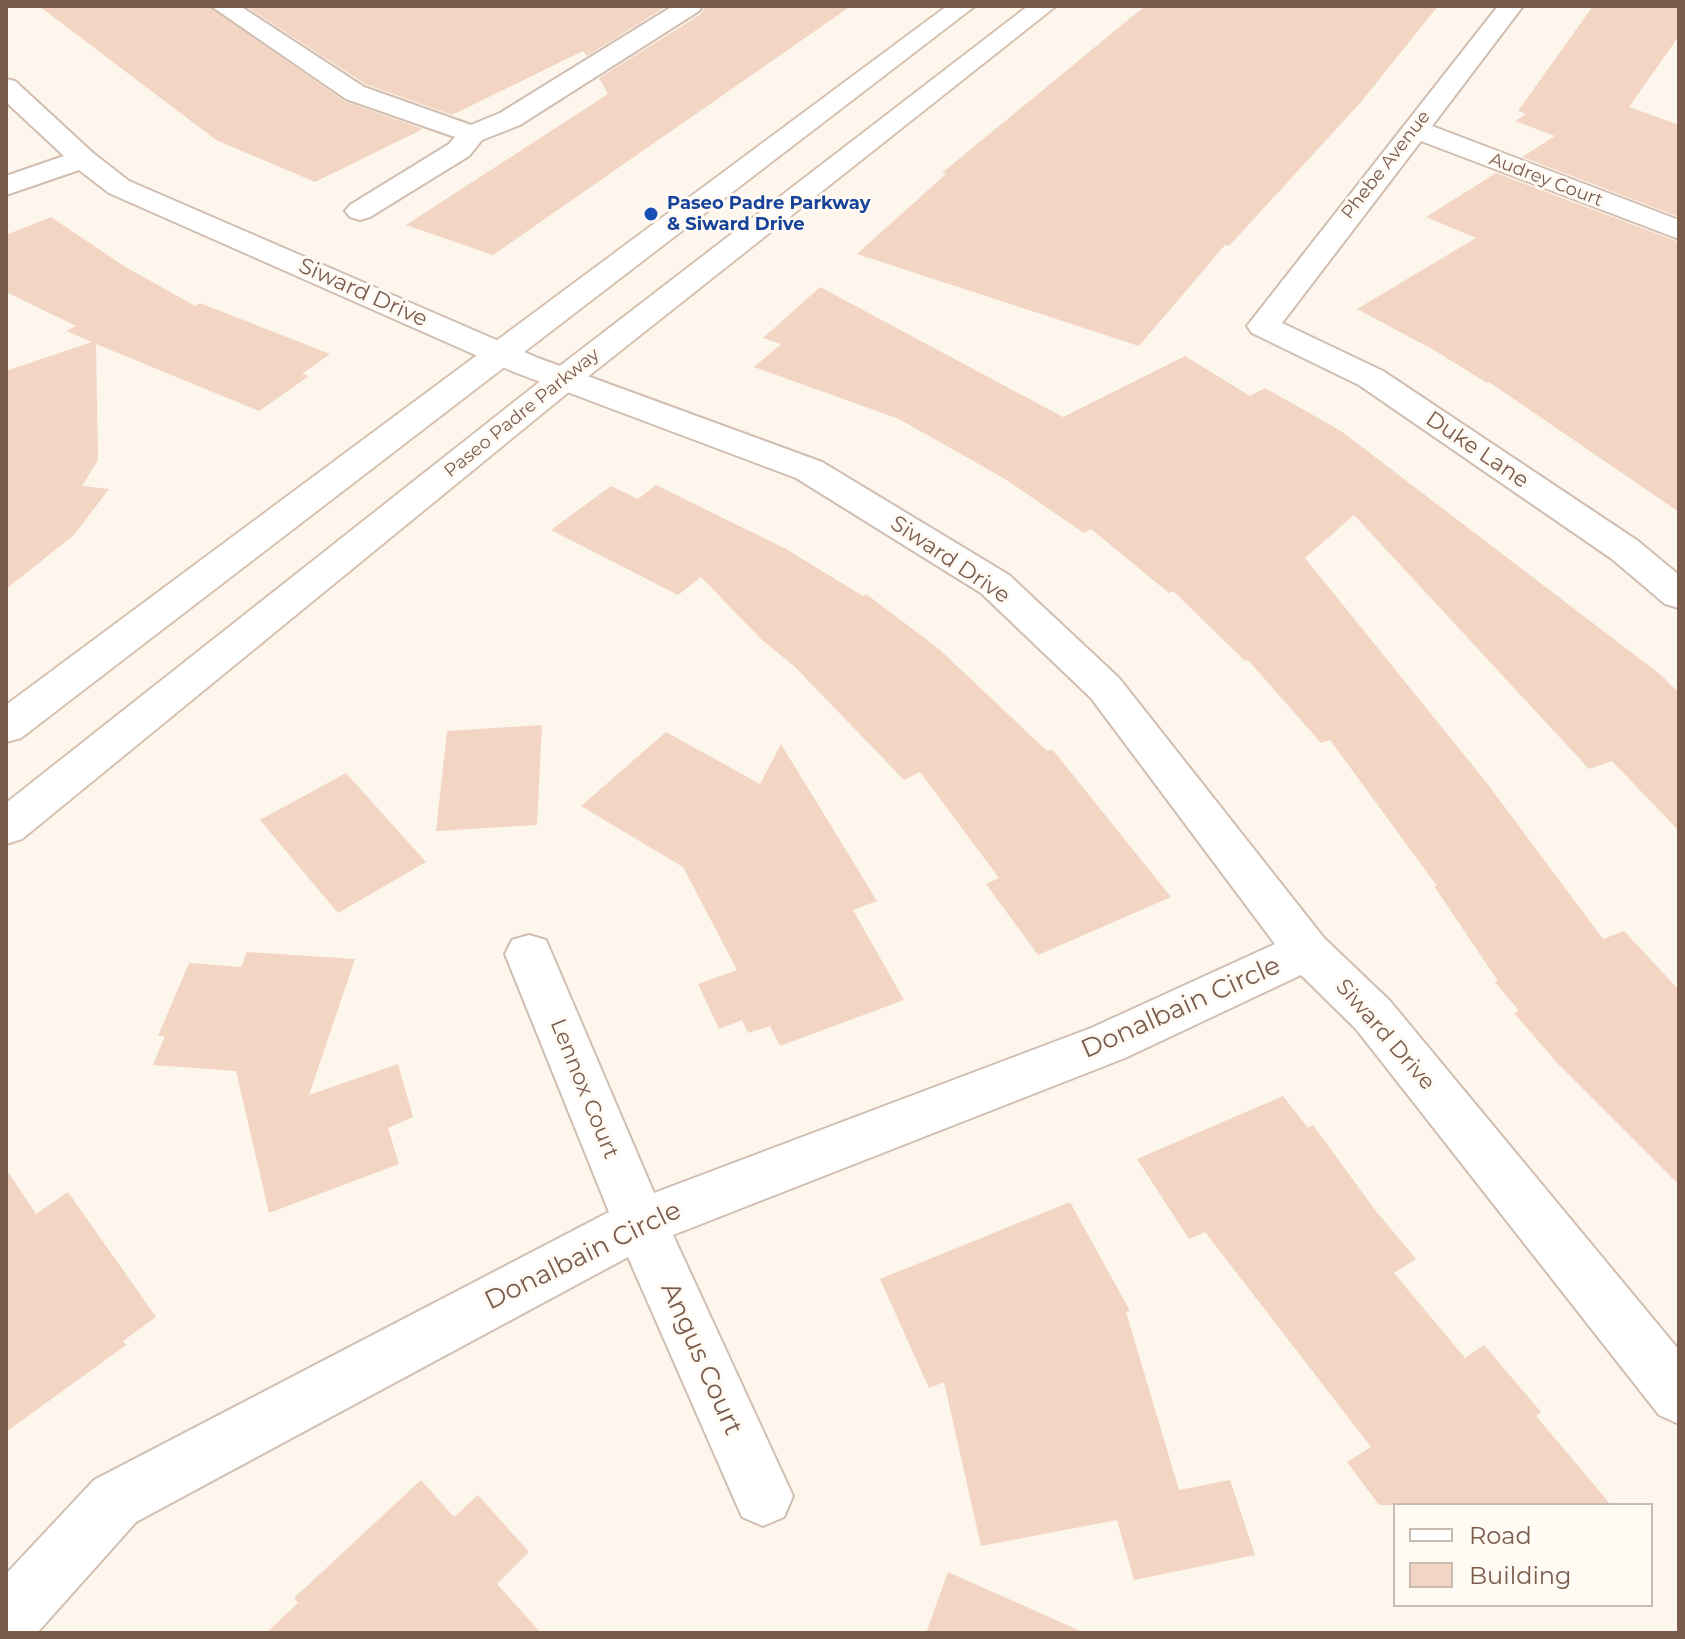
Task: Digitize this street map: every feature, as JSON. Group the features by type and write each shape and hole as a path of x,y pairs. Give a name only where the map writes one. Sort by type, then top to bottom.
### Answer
{"street":[{"path":"223,6 355,93 472,134"},
{"path":"360,211 459,150 472,134 510,119 690,6"},
{"path":"6,727 498,353 963,6"},
{"name":"Paseo Padre Parkway","path":"6,827 564,379 1044,6"},
{"name":"Phebe Avenue","path":"1263,326 1504,7"},
{"name":"Siward Drive","path":"6,87 83,159 119,187 498,353 809,470 995,584 1105,688 1307,951 1373,1015 1679,1395"},
{"name":"Audrey Court","path":"1414,129 1679,230"},
{"path":"6,186 83,159"},
{"name":"Duke Lane","path":"1263,326 1371,378 1625,550 1679,595"},
{"name":"Donalbain Circle","path":"6,1620 115,1501 640,1223 1108,1043 1307,951"},
{"name":"Lennox Court","path":"529,954 640,1223"},
{"name":"Angus Court","path":"640,1223 763,1496"}],"building":[{"path":"39,6 208,6 344,101 423,129 315,182 216,140"},
{"path":"245,6 667,6 587,56 583,51 452,115 365,84"},
{"path":"705,6 851,6 493,255 406,225 608,94 599,78 701,14"},
{"path":"1145,6 1438,6 1361,102 1229,246 1225,245 1139,346 857,254 946,174 942,173"},
{"path":"1593,6 1679,6 1679,36 1629,107 1679,125 1679,217 1522,157 1555,136 1515,121 1526,114 1518,111"},
{"path":"1496,173 1679,242 1679,512 1489,382 1357,309 1476,238 1426,217"},
{"path":"51,217 124,266 195,306 200,303 330,354 302,374 309,376 259,411 96,344 98,460 82,486 109,489 74,535 6,589 6,371 92,342 66,331 76,326 6,292 6,235"},
{"path":"820,287 1063,417 1185,356 1250,396 1265,388 1341,431 1661,675 1679,693 1679,831 1612,761 1589,769 1354,515 1305,558 1486,782 1603,939 1624,931 1679,990 1679,1185 1559,1065 1514,1013 1519,1011 1495,982 1498,981 1434,886 1437,886 1330,740 1321,743 1248,660 1245,661 1173,591 1169,593 1091,529 1084,533 1005,479 899,419 754,367 781,344 763,338"},
{"path":"656,485 786,549 863,596 866,594 939,649 1047,751 1052,749 1171,897 1038,955 986,884 999,878 920,772 904,780 794,666 762,640 701,577 678,595 551,530 611,486 638,499"},
{"path":"542,725 537,825 436,831 447,731"},
{"path":"666,732 760,784 781,744 877,901 853,910 904,1000 780,1046 770,1026 748,1033 742,1020 719,1029 698,984 737,970 683,867 581,806"},
{"path":"346,773 426,862 338,913 260,820"},
{"path":"247,952 355,959 309,1095 398,1064 413,1117 388,1128 399,1164 269,1213 236,1071 153,1065 165,1036 158,1036 189,963 241,967"},
{"path":"1283,1096 1308,1128 1313,1125 1375,1210 1416,1259 1394,1273 1465,1358 1484,1345 1541,1412 1536,1416 1609,1503 1379,1505 1347,1462 1371,1447 1205,1232 1189,1239 1137,1159"},
{"path":"6,1169 36,1214 68,1192 156,1317 123,1341 126,1345 6,1432"},
{"path":"1070,1202 1130,1311 1126,1312 1179,1490 1230,1480 1255,1555 1134,1580 1117,1520 981,1546 944,1382 929,1388 880,1279"},
{"path":"421,1480 454,1517 478,1495 529,1552 497,1584 541,1633 266,1633 298,1603 294,1598"},
{"path":"948,1572 1085,1633 926,1633"}],"place":[{"name":"Paseo Padre Parkway & Siward Drive","path":"651,214"}]}
